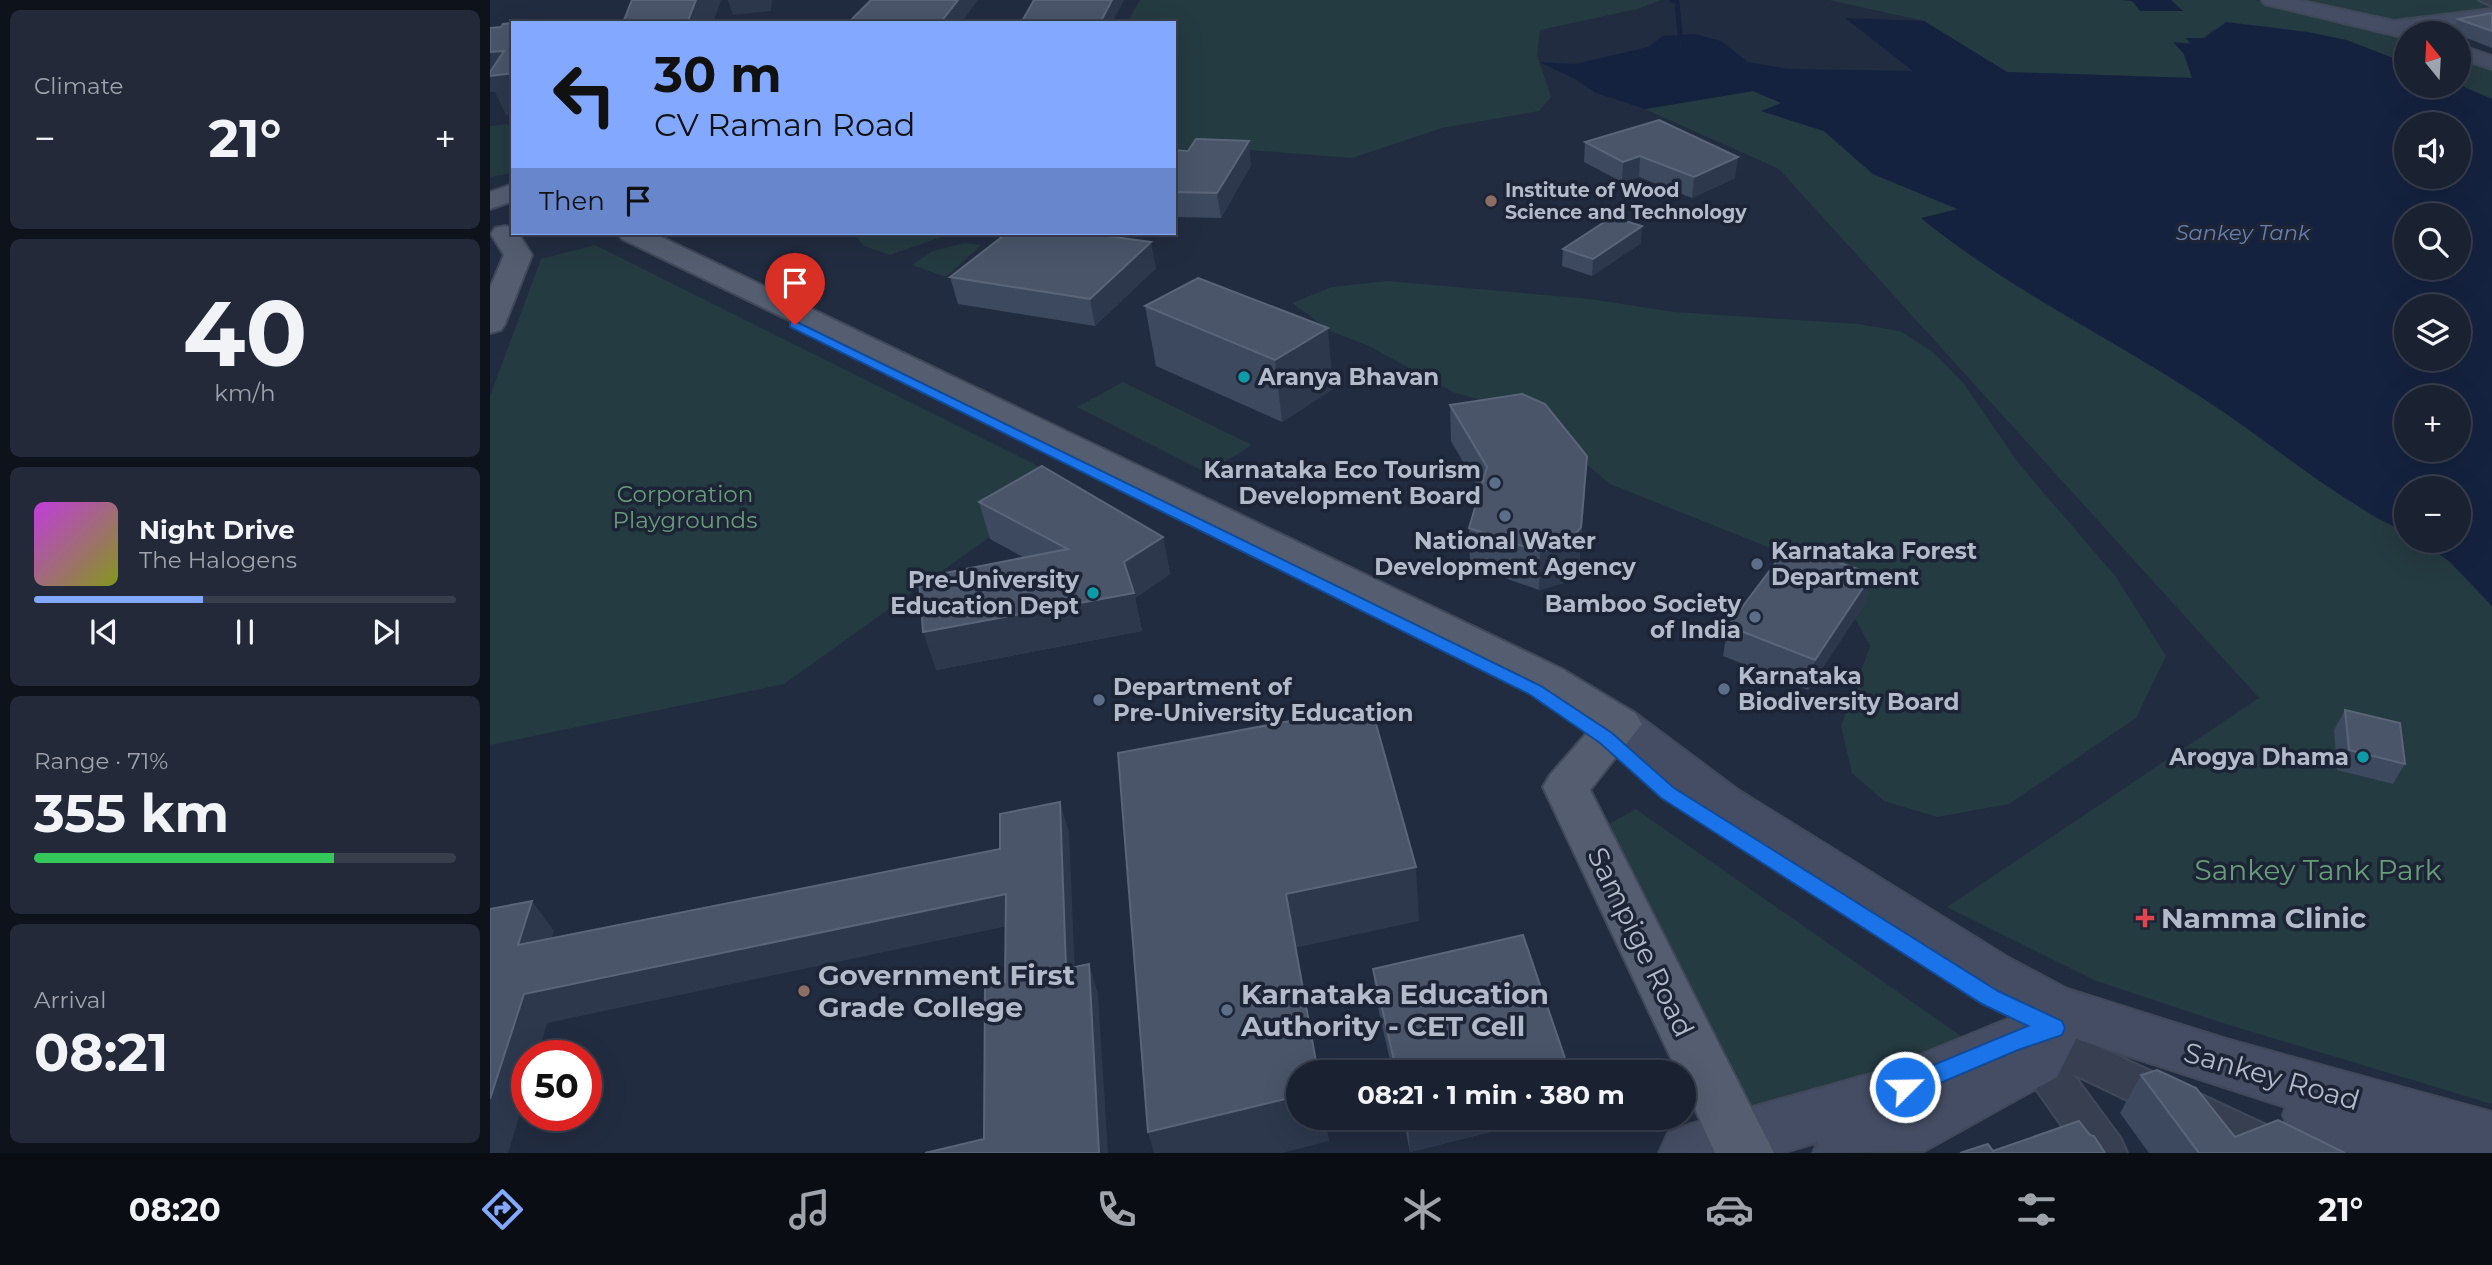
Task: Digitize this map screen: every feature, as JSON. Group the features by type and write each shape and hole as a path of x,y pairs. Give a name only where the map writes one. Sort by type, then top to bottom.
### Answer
{"main road":[{"path":"2272,0 2394,28"},
{"path":"2456,21 2492,15"},
{"path":"2471,55 2492,63"},
{"path":"490,324 518,255 506,233"},
{"path":"607,235 865,358 1613,731"},
{"path":"636,235 1106,461 1547,679 1613,731 1668,793 1990,998 2049,1032"},
{"name":"Sampige Road","path":"1613,731 1566,787 1724,1148"},
{"path":"1724,1148 1884,1097 2013,1041 2049,1032"},
{"path":"1842,1153 1903,1132 2049,1032"},
{"name":"Sankey Road","path":"2049,1032 2226,1065 2492,1139"},
{"name":"Sankey Road","path":"2049,1032 2297,1111 2440,1153"}],"street":[{"path":"2486,0 2492,2"},
{"path":"2049,1032 2106,1153"},
{"path":"2049,1032 2072,1054 2281,1153"}],"green space":[{"path":"1140,0 1661,0 1637,9 1540,30 1537,55 1551,97 1539,111 1442,128 1352,158 1225,148 1176,149 1176,21 1128,21"},
{"path":"1829,0 2255,0 2394,34 2394,58 2346,40 2214,29 2196,41 2174,43 2184,54 2193,78 2007,72 1924,21"},
{"path":"2293,0 2478,0 2492,5 2492,12 2389,21"},
{"path":"2471,62 2492,70 2492,99 2471,90"},
{"name":"Sankey Tank Park","path":"1753,91 1782,103 1763,111 1824,131 1873,174 1959,210 1922,218 2207,400 2374,517 2394,526 2394,553 2443,555 2492,606 2492,1104 2226,1024 2094,980 1947,907 2259,698 1779,169 1645,109"},
{"path":"511,125 511,173 490,177 490,126"},
{"path":"947,235 890,255 864,246 856,237"},
{"path":"965,243 981,245 946,277 912,265 933,251"},
{"name":"Corporation Playgrounds","path":"595,245 1068,481 784,684 490,745 490,396 541,259"},
{"path":"1387,281 1590,299 1674,312 1858,324 1900,331 1933,352 1964,384 2019,464 2116,577 2166,656 2136,718 2009,804 1937,817 1884,801 1852,773 1841,726 1870,646 1834,580 1803,561 1610,484 1527,414 1453,392 1367,345 1332,332 1292,303 1332,287"},
{"path":"1123,382 1252,445 1207,473 1077,407"},
{"path":"1636,809 1971,1043 1755,1113 1609,824"}],"water":[{"path":"2120,0 2171,0 2183,11 2140,11 2132,1"},
{"name":"Sankey Tank","path":"1845,18 1924,21 2007,72 2192,78 2184,54 2173,42 2191,44 2186,38 2205,38 2226,22 2308,32 2346,40 2394,58 2394,98 2471,98 2471,90 2492,99 2492,606 2438,553 2471,553 2471,476 2394,476 2394,526 2354,504 2171,378 2025,291 1921,218 1958,209 1873,174 1824,131 1761,111 1781,103 1753,91 1645,109 1596,93 1575,79 1539,62 1575,64 1648,47 1663,36 1695,34 1721,41 1748,62 1788,69 1913,71"}],"building":[{"path":"632,0 696,0 688,21 616,21 624,20"},
{"path":"871,0 958,0 942,21 850,21"},
{"path":"1034,0 1112,0 1101,21 1022,21"},
{"path":"2492,13 2492,31 2471,24 2471,21 2458,19"},
{"path":"511,23 511,73 490,76 504,51 490,52 490,28 501,27"},
{"path":"1659,120 1738,157 1694,177 1640,156 1623,162 1585,142"},
{"path":"1196,139 1249,141 1217,193 1176,192 1176,150 1188,151"},
{"path":"1612,217 1642,226 1593,259 1563,249"},
{"path":"1004,235 1100,235 1151,242 1090,299 950,277"},
{"path":"1198,278 1328,328 1275,360 1145,306"},
{"path":"1522,394 1545,404 1587,456 1581,527 1568,544 1540,552 1469,528 1487,467 1450,405"},
{"path":"1042,466 1163,537 1124,562 1134,593 923,632 919,578 1068,549 979,502"},
{"path":"1789,545 1872,574 1815,660 1728,626"},
{"name":"Karnataka Education Authority - CET Cell","path":"1371,706 1416,867 1286,894 1316,1060 1286,1060 1286,1099 1148,1132 1118,753"},
{"path":"2345,710 2400,723 2405,764 2349,750"},
{"path":"1060,802 1066,969 1089,964 1099,1153 925,1153 984,1139 985,987 1005,982 1006,894 524,994 490,1099 490,909 532,901 518,945 1000,849 1000,814"},
{"path":"1523,935 1566,1060 1394,1060 1373,969"},
{"path":"2157,1070 2196,1088 2235,1137 2278,1120 2345,1153 2199,1153 2141,1075"},
{"path":"2079,1121 2090,1135 2094,1136 2105,1153 1960,1153 1988,1144 1993,1151"}],"waterway":[{"path":"1672,0 1677,2 1681,46"}],"place":[{"name":"Institute of Wood Science and Technology","path":"1491,201"},
{"name":"Aranya Bhavan","path":"1244,377"},
{"name":"Karnataka Eco Tourism Development Board","path":"1495,483"},
{"name":"National Water Development Agency","path":"1505,516"},
{"name":"Karnataka Forest Department","path":"1757,564"},
{"name":"Pre-University Education Dept","path":"1093,593"},
{"name":"Bamboo Society of India","path":"1755,617"},
{"name":"Karnataka Biodiversity Board","path":"1724,689"},
{"name":"Department of Pre-University Education","path":"1099,700"},
{"name":"Arogya Dhama","path":"2363,757"},
{"name":"Namma Clinic","path":"2145,918"},
{"name":"Government First Grade College","path":"804,991"},
{"name":"Karnataka Education Authority - CET Cell","path":"1227,1010"}],"route":[{"path":"795,325 1535,690 1606,738 1668,793 1990,998 2054,1028 2013,1041 1905,1087"}]}
